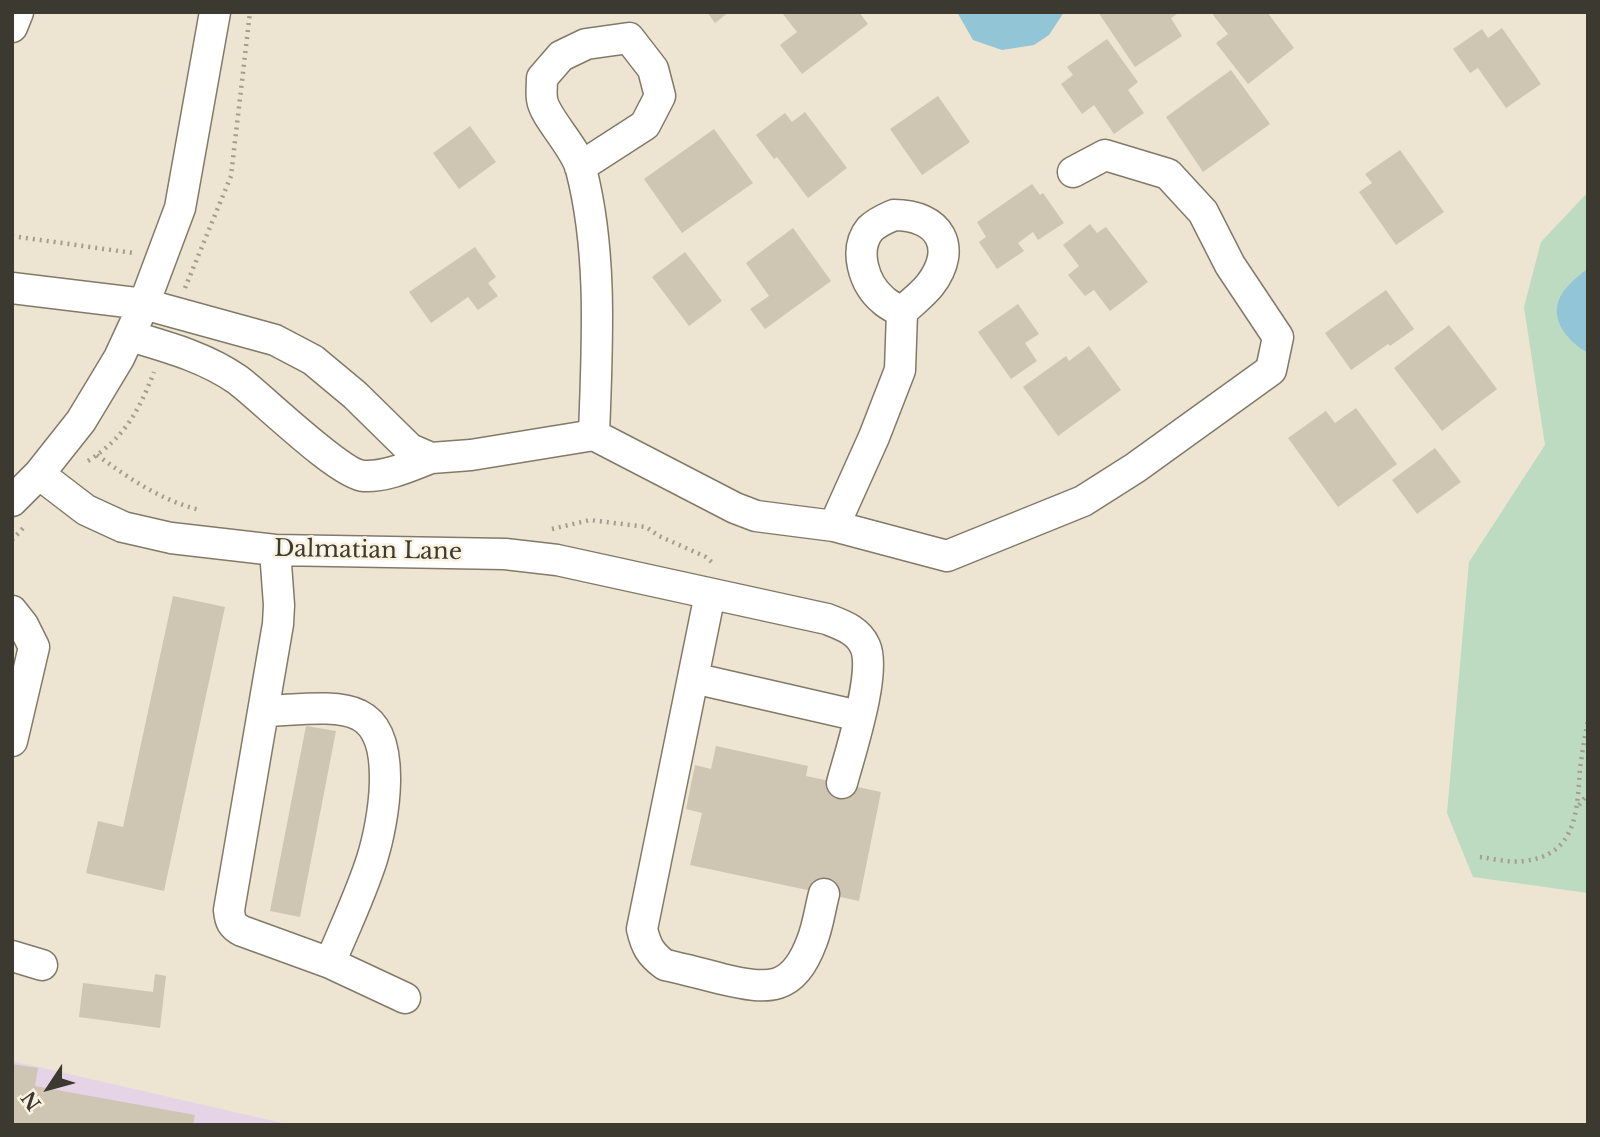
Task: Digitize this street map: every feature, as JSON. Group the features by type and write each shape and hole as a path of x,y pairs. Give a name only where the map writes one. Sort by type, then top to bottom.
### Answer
{"street":[{"path":"12,27 18,12"},
{"path":"12,501 40,474 81,421 119,358 144,304 180,208 215,12"},
{"path":"580,166 645,124 660,96 653,69 629,38 586,44 561,56 542,78 542,102 580,166 590,217 595,266 597,340 594,435"},
{"path":"130,336 193,355 236,379 334,461 362,477 387,474 431,458 471,456 594,435 735,508 756,516 834,526 947,556 1083,501 1135,468 1271,370 1278,337 1230,265 1203,212 1168,174 1105,155 1073,172"},
{"path":"12,288 144,304 275,340 313,360 355,395 410,449 431,458"},
{"path":"834,526 874,437 900,370 902,312"},
{"name":"Dalmatian Lane","path":"40,474 86,510 123,527 171,538 275,550 505,554 557,560 827,619 853,629 865,645 870,665 859,716"},
{"path":"275,550 278,624 229,909 230,920 234,927 242,931 330,963 405,998"},
{"path":"710,594 642,929 646,946 653,956 665,965 757,987 774,986 791,977 804,959 813,940 824,894"},
{"path":"12,611 23,625 34,648 12,741"},
{"path":"693,678 859,716 842,783"},
{"path":"264,711 341,709 361,715 376,732 385,756 382,822 372,861 330,963"},
{"path":"12,956 42,965"}],"path":[{"path":"12,236 195,264"},
{"path":"1480,857 1524,861 1559,848 1571,831 1579,805 1581,766 1588,720"},
{"path":"1579,805 1588,794"}],"shaded area":[{"path":"12,1061 291,1125 12,1125"}],"green space":[{"path":"1588,192 1588,893 1473,877 1447,813 1469,562 1545,445 1524,307 1541,242"}],"water":[{"path":"957,12 1064,12 1049,35 1034,45 1002,50 973,40"},
{"path":"1588,268 1588,353 1566,335 1558,319 1557,310 1563,292"}],"building":[{"path":"707,12 729,12 715,23"},
{"path":"859,12 868,24 802,74 780,45 797,32 783,14"},
{"path":"1098,12 1180,12 1171,18 1182,36 1135,67"},
{"path":"1216,12 1267,12 1294,48 1248,84 1216,43 1228,34 1213,15"},
{"path":"1502,28 1541,84 1506,108 1478,68 1470,73 1453,49 1482,29 1488,38"},
{"path":"1107,39 1138,82 1128,90 1144,113 1114,134 1094,105 1082,114 1061,84 1073,75 1067,67"},
{"path":"1231,70 1270,124 1203,172 1166,117"},
{"path":"938,96 970,142 922,175 890,129"},
{"path":"805,112 847,168 808,198 777,157 774,159 756,135 785,113 792,122"},
{"path":"470,126 496,162 459,189 433,153"},
{"path":"714,129 753,183 682,233 644,179"},
{"path":"1400,150 1444,212 1396,245 1359,192 1372,183 1365,174"},
{"path":"1032,184 1040,195 1043,193 1064,223 1038,240 1033,232 1018,243 1024,251 997,269 979,242 986,237 977,222"},
{"path":"1090,224 1097,233 1106,227 1148,282 1110,311 1094,290 1085,296 1068,275 1079,266 1063,245"},
{"path":"793,228 831,281 765,329 750,309 769,296 746,263"},
{"path":"475,247 496,277 488,283 498,296 478,310 468,297 431,323 409,292"},
{"path":"685,252 722,301 689,326 652,277"},
{"path":"1386,290 1414,329 1351,370 1325,333"},
{"path":"1018,304 1039,334 1025,343 1037,361 1011,379 978,332"},
{"path":"1449,325 1497,389 1442,431 1394,368"},
{"path":"1089,346 1121,390 1058,436 1023,387 1066,356 1069,361"},
{"path":"1356,408 1397,464 1338,507 1288,438 1326,411 1335,423"},
{"path":"1435,448 1461,482 1417,514 1392,480"},
{"path":"173,596 225,607 164,891 86,873 98,821 123,827"},
{"path":"306,726 336,731 300,917 270,911"},
{"path":"716,746 808,766 806,776 881,792 859,901 690,865 702,813 686,809 695,765 711,769"},
{"path":"155,974 166,976 160,1028 79,1017 83,983 153,992"},
{"path":"12,1064 38,1068 35,1086 195,1115 193,1125 12,1125"}]}
